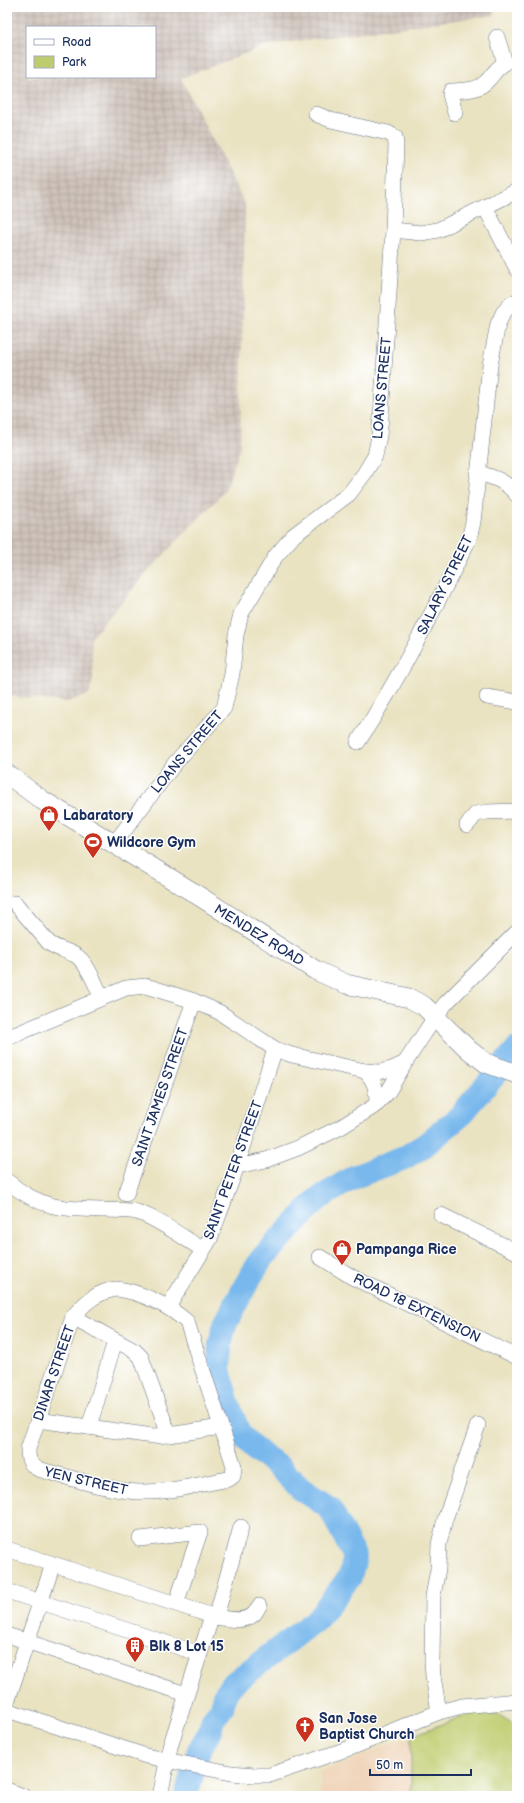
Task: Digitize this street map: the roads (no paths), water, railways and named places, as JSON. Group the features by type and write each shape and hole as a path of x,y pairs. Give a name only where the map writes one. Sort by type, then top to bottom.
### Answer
{"street":[{"path":"455,113 451,91 475,89 486,83 496,68 511,66 497,37"},
{"name":"LOANS STREET","path":"114,844 175,763 224,708 232,674 236,635 241,614 275,557 294,535 348,494 364,474 375,456 379,436 393,230 395,137 388,133 331,120 316,114"},
{"path":"393,230 421,233 433,232 517,191"},
{"path":"485,207 517,269"},
{"name":"SALARY STREET","path":"358,742 420,638 469,539 473,522 477,473 490,365 498,324 503,313 511,304 517,301"},
{"path":"477,473 498,478 510,487 517,495"},
{"path":"487,697 517,702"},
{"name":"MENDEZ ROAD","path":"7,774 42,800 329,977 346,984 409,998 424,1006 468,1050 486,1063 517,1074"},
{"path":"471,816 487,812 517,811"},
{"path":"15,903 49,943 54,947 75,955 82,960 102,998"},
{"path":"237,1166 266,1160 298,1148 341,1127 377,1104 388,1092 435,1016 460,988 517,932"},
{"path":"7,1038 126,988 146,986 194,1001 219,1012 275,1049 292,1055 365,1071 378,1072 392,1070 405,1063"},
{"name":"SAINT JAMES STREET","path":"126,1194 194,1001"},
{"name":"SAINT PETER STREET","path":"168,1307 210,1239 237,1166 275,1049"},
{"path":"365,1071 373,1079 377,1091 377,1104"},
{"path":"7,1181 14,1187 46,1205 69,1209 124,1210 146,1215 203,1250"},
{"path":"441,1215 517,1252"},
{"name":"ROAD 18 EXTENSION","path":"320,1257 352,1276 517,1357"},
{"name":"DINAR STREET","path":"31,1465 28,1459 28,1449 73,1317 83,1304 94,1296 108,1290 124,1290 168,1307 187,1322 221,1427"},
{"path":"73,1317 134,1351 141,1357 169,1435"},
{"path":"89,1427 115,1341"},
{"path":"38,1420 153,1436 221,1427"},
{"path":"439,1712 432,1661 433,1596 438,1569 439,1544 445,1519 478,1425"},
{"name":"YEN STREET","path":"31,1465 38,1470 122,1490 139,1492 154,1492 229,1479 233,1476 234,1466 221,1427"},
{"path":"160,1796 173,1761 186,1694 214,1616 241,1527"},
{"path":"140,1539 200,1532 176,1604"},
{"path":"7,1549 230,1620 248,1617 254,1614 259,1606"},
{"path":"7,1702 53,1564"},
{"path":"7,1591 200,1654"},
{"path":"7,1635 186,1694"},
{"path":"7,1710 123,1749 206,1768 254,1776 270,1775 350,1748 439,1712 462,1706 517,1701"},
{"path":"7,1790 23,1796"}],"waterway":[{"path":"186,1796 199,1750 209,1733 213,1719 222,1708 224,1696 231,1685 316,1620 350,1577 355,1557 330,1508 301,1489 279,1467 253,1448 239,1433 228,1404 219,1370 220,1344 225,1324 249,1279 263,1257 318,1199 354,1177 404,1158 425,1145 460,1116 517,1049"}],"place":[{"name":"Labaratory","path":"49,832"},
{"name":"Wildcore Gym","path":"93,859"},
{"name":"Pampanga Rice","path":"342,1266"},
{"name":"Blk 8 Lot 15","path":"135,1663"},
{"name":"San Jose Baptist Church","path":"305,1743"}]}
